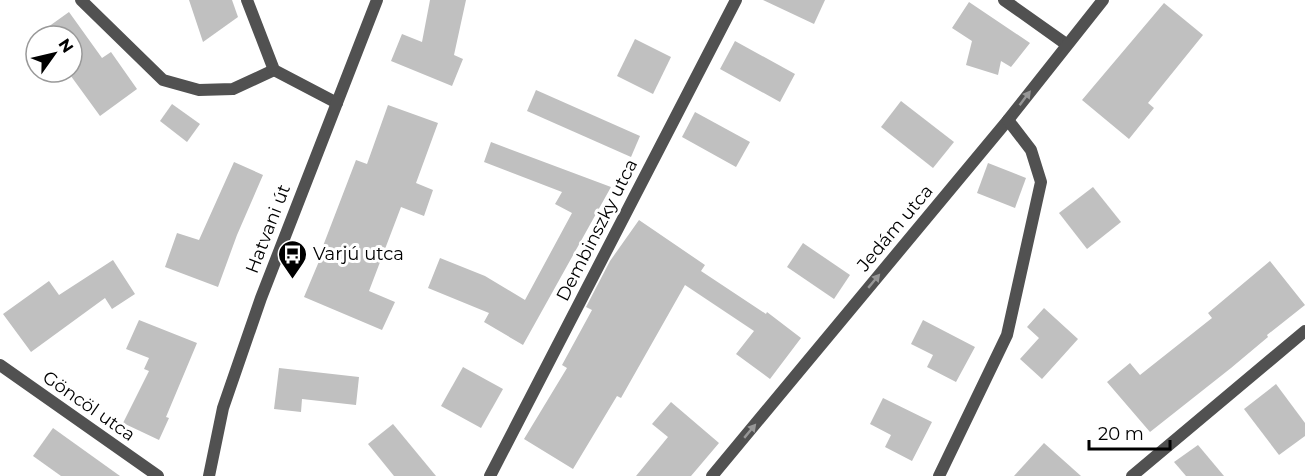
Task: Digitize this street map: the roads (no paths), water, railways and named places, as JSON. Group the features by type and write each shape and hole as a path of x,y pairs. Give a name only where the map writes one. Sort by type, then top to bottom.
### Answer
{"street":[{"path":"81,0 163,80 198,90 233,90 274,70"},
{"path":"248,0 274,70 337,104"},
{"name":"Hatvani út","path":"209,476 223,408 253,320 377,0"},
{"name":"Dembinszky utca","path":"490,476 736,0"},
{"path":"1004,0 1066,44"},
{"name":"Jedám utca","path":"712,476 1008,120 1102,0"},
{"path":"939,476 1007,335 1041,182 1031,150 1008,120"},
{"path":"1132,476 1305,331"},
{"name":"Göncöl utca","path":"0,364 158,476"}],"place":[{"name":"Varjú utca","path":"292,280"}]}
